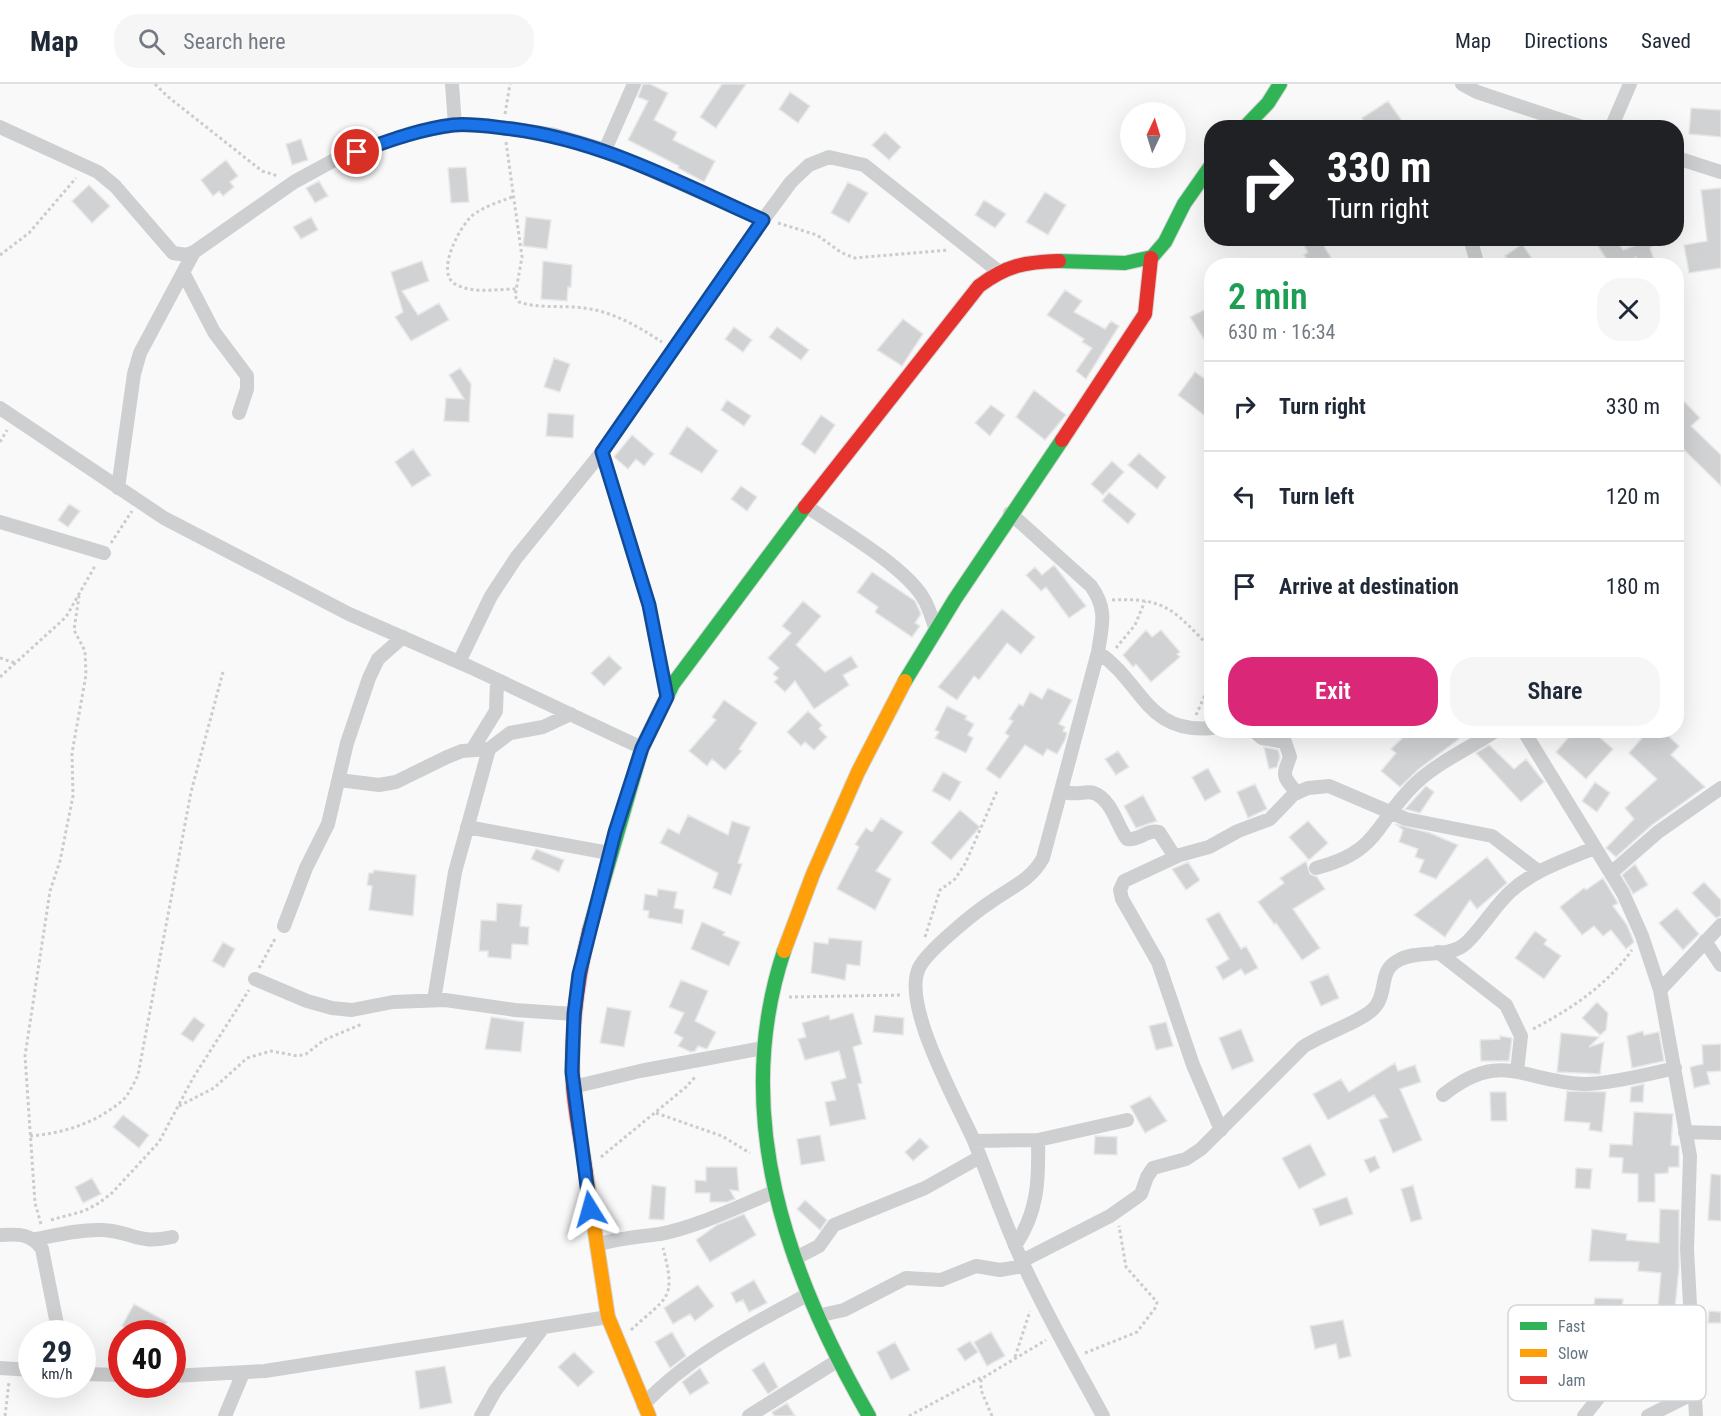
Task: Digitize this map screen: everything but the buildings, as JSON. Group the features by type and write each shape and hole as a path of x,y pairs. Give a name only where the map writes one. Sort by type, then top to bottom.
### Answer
{"street":[{"path":"452,84 454,125"},
{"path":"605,150 634,84"},
{"path":"1252,120 1268,103 1280,84"},
{"path":"1462,84 1477,92 1561,120"},
{"path":"1614,120 1630,84"},
{"path":"0,126 85,165 115,186 173,252 188,255 294,182 338,158 411,134 454,125 503,128 555,135 605,150 763,220"},
{"path":"459,662 491,596 516,558 602,452 763,220 791,183 809,165 830,157 864,165 998,271"},
{"path":"1684,160 1721,172"},
{"path":"646,1410 617,1344 608,1317 573,1087 574,1014 579,974 609,853 642,748 673,684 806,506 979,286 998,271 1031,262 1078,260 1140,263 1151,258 1165,241 1204,176"},
{"path":"118,488 134,374 140,353 194,252"},
{"path":"869,1416 837,1361 807,1295 794,1259 768,1165 764,1125 763,1048 780,963 801,902 827,842 897,694 1010,513 1135,333 1145,314 1151,258"},
{"path":"184,274 214,332 248,376 247,389 239,413"},
{"path":"0,408 164,518 339,609 459,662 642,748"},
{"path":"602,452 649,605 667,697"},
{"path":"806,506 871,550 916,589 927,605 936,630"},
{"path":"1010,513 1085,580 1101,601 1102,655 1043,858 1037,869 1029,877 991,901 935,950 920,966 915,979 915,994 936,1058 974,1141 1023,1264 1103,1416"},
{"path":"0,522 104,553"},
{"path":"284,926 306,868 328,824 347,743 369,678 378,659 403,638"},
{"path":"1102,655 1163,720 1193,728 1204,728"},
{"path":"472,750 496,711 497,680"},
{"path":"339,780 379,785 396,782 447,757 472,750 489,749 510,733 543,727 571,714"},
{"path":"1262,738 1285,742 1290,757 1284,777 1297,793"},
{"path":"1316,868 1357,853 1373,839 1392,812 1422,778 1484,738"},
{"path":"1528,738 1611,873 1634,915 1660,990 1690,1156 1687,1305"},
{"path":"434,1000 455,872 489,749"},
{"path":"1221,1130 1193,1065 1158,963 1122,899 1120,890 1124,881 1175,857 1209,847 1238,831 1270,819 1277,815 1285,800 1297,793 1329,786 1413,821 1492,836 1538,871"},
{"path":"1611,873 1658,832 1721,788"},
{"path":"1062,791 1071,795 1094,793 1101,798 1127,839 1134,839 1151,830 1159,832 1175,857"},
{"path":"467,827 609,853"},
{"path":"817,1316 844,1310 906,1278 941,1280 976,1266 1000,1270 1023,1264 1120,1208 1141,1194 1153,1168 1186,1159 1221,1130 1303,1047 1321,1035 1374,1009 1381,996 1383,979 1393,963 1411,955 1438,952 1464,944 1509,892 1538,871 1594,848"},
{"path":"1660,990 1721,925"},
{"path":"1705,941 1721,965"},
{"path":"1438,952 1506,1005 1521,1036 1517,1071"},
{"path":"255,980 307,1001 332,1008 352,1010 393,1002 434,1000 574,1014"},
{"path":"573,1087 763,1048"},
{"path":"1443,1095 1475,1073 1517,1071 1564,1083 1587,1084 1675,1068"},
{"path":"974,1141 1038,1140 1127,1120"},
{"path":"1685,1132 1721,1133"},
{"path":"1015,1246 1028,1227 1037,1199 1038,1140"},
{"path":"794,1259 819,1246 834,1225 925,1188 980,1157"},
{"path":"596,1245 634,1235 660,1234 774,1192"},
{"path":"0,1235 18,1234 41,1238 104,1230 146,1241 172,1237"},
{"path":"41,1238 57,1320"},
{"path":"646,1410 666,1381 693,1361 807,1295"},
{"path":"186,1375 243,1372 542,1329 608,1317"},
{"path":"481,1416 495,1391 542,1329"},
{"path":"749,1416 837,1361"},
{"path":"225,1416 243,1372"},
{"path":"1584,1416 1598,1401"},
{"path":"1648,1416 1678,1401"},
{"path":"1695,1401 1696,1416"}],"path":[{"path":"155,84 262,171 294,182"},
{"path":"510,84 503,128 522,257 515,296 519,302 584,308 610,313 633,324 673,349"},
{"path":"0,255 28,233 63,195 85,165"},
{"path":"512,197 486,206 471,216 460,230 452,248 447,272 456,285 475,289 516,289"},
{"path":"763,220 787,224 817,235 842,253 855,258 908,255 967,247"},
{"path":"0,677 55,628 79,596 138,501"},
{"path":"41,1238 41,1222 35,1203 30,1136 26,1067 27,1034 50,891 60,861 73,796 72,753 86,675 85,651 74,630 79,596"},
{"path":"1101,601 1145,601 1165,605 1204,642"},
{"path":"1102,655 1129,634 1145,601"},
{"path":"0,658 16,663"},
{"path":"30,1136 62,1133 86,1123 124,1099 138,1076 191,792 223,672"},
{"path":"1193,728 1200,703 1204,698"},
{"path":"924,939 940,890 955,879 965,864 997,791"},
{"path":"41,1222 84,1211 112,1193 159,1142 193,1078 255,980 271,943 284,926"},
{"path":"1521,1036 1563,1015 1583,1000 1626,958 1642,936"},
{"path":"772,997 836,998 915,994"},
{"path":"178,1107 214,1088 247,1058 271,1051 298,1056 306,1054 324,1040 368,1021"},
{"path":"585,1174 601,1157 686,1087 707,1058"},
{"path":"656,1113 722,1136 768,1165"},
{"path":"1072,1360 1137,1332 1156,1307 1157,1302 1153,1294 1126,1267 1120,1239 1120,1208"},
{"path":"617,1344 665,1300 669,1293 670,1281 660,1234"},
{"path":"1015,1357 1027,1319 1039,1296"},
{"path":"909,1416 1058,1333"},
{"path":"5,1368 5,1416"},
{"path":"986,1375 981,1379 981,1390 992,1416"}],"traffic: fast":[{"path":"1252,120 1268,103 1280,84"},
{"path":"1059,261 1125,263 1152,257 1165,242 1184,204 1204,175"},
{"path":"905,681 955,599 1062,440"},
{"path":"589,931 642,748 673,684 805,507"},
{"path":"784,951 769,1012 763,1072 766,1132 776,1191 792,1249 814,1306 869,1416"}],"traffic: slow":[{"path":"784,951 813,874 858,772 905,681"},
{"path":"586,1173 608,1317 649,1416"}],"traffic: jam":[{"path":"1062,440 1145,314 1151,258"},
{"path":"805,507 979,286 999,273 1017,266 1059,261"},
{"path":"586,1173 574,1097 572,1066 578,988 589,931"}],"route":[{"path":"357,152 411,134 454,125 502,127 555,135 605,150 763,220 602,452 649,605 667,697 642,748 615,832 597,895 579,974 574,1014 572,1072 590,1209"}]}
